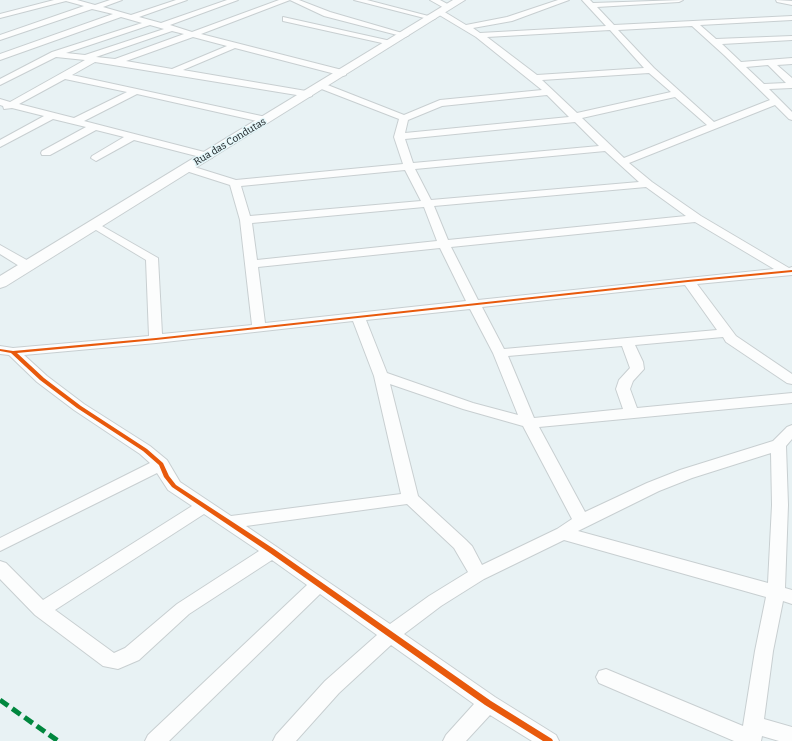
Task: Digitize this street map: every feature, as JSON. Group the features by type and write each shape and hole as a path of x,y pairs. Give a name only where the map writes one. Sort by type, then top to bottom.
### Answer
{"street":[{"path":"0,16 63,0"},
{"path":"69,0 234,46 343,73"},
{"path":"0,38 118,0"},
{"path":"132,17 183,0"},
{"path":"163,25 234,0"},
{"path":"116,62 286,0"},
{"path":"293,0 327,14 405,35"},
{"path":"358,0 445,9"},
{"path":"434,0 466,27 535,78 622,162 648,184 697,218 789,271"},
{"path":"466,27 509,19 565,0"},
{"path":"588,2 679,0"},
{"path":"780,0 792,2"},
{"path":"588,2 651,70 712,126"},
{"name":"Rua das Condutas","path":"0,283 445,9"},
{"path":"0,56 121,14"},
{"path":"478,35 609,26 792,18"},
{"path":"286,19 391,43"},
{"path":"724,21 740,41"},
{"path":"0,82 55,54 151,22"},
{"path":"693,23 739,65 774,102 792,117"},
{"path":"84,58 173,28"},
{"path":"714,42 792,38"},
{"path":"172,72 234,46"},
{"path":"55,54 116,62 309,94"},
{"path":"0,110 94,59"},
{"path":"739,65 792,61"},
{"path":"770,63 792,84"},
{"path":"535,78 651,70"},
{"path":"65,76 266,120"},
{"path":"760,87 792,84"},
{"path":"322,86 404,118 432,105 446,102 549,92"},
{"path":"76,121 137,91"},
{"path":"399,137 576,118 676,94"},
{"path":"0,102 208,156"},
{"path":"622,162 774,102"},
{"path":"0,144 53,115"},
{"path":"404,118 399,137 409,168 427,202 444,244 500,353 529,423 581,521"},
{"path":"46,152 96,126"},
{"path":"96,158 132,137"},
{"path":"187,168 235,183 409,168 608,148"},
{"path":"235,183 246,220 259,327"},
{"path":"246,220 427,202 648,184"},
{"path":"252,264 697,218"},
{"path":"95,225 152,258 156,339"},
{"path":"0,249 28,266"},
{"path":"7,351 156,339 789,271"},
{"path":"688,281 725,333 731,339 792,380"},
{"path":"358,317 381,376 410,498 460,544 466,551 478,574"},
{"path":"500,353 725,333"},
{"path":"627,342 636,362 637,369 626,380 623,389 624,398 632,413"},
{"path":"7,351 73,402 144,450 161,464 166,477 174,486 272,551 318,585 488,703 549,741"},
{"path":"381,376 468,406 529,423 792,398"},
{"path":"283,741 332,687 390,634 435,601 478,574 563,533 581,521 686,474 778,445 792,430"},
{"path":"753,735 764,651 784,595 778,445"},
{"path":"0,545 161,464"},
{"path":"229,522 410,498"},
{"path":"41,610 204,507"},
{"path":"563,533 784,595"},
{"path":"0,568 41,610 110,660 118,661 132,654 163,625 184,609 272,551"},
{"path":"155,741 318,585"},
{"path":"606,677 753,735 792,736"},
{"path":"453,741 488,703"}],"marked path":[{"path":"0,700 58,741"}],"cycle path":[{"path":"0,350 13,352 156,339 792,271"},
{"path":"13,352 42,379 79,407 145,450 161,464 167,477 174,486 272,551 488,703 549,741"}]}
